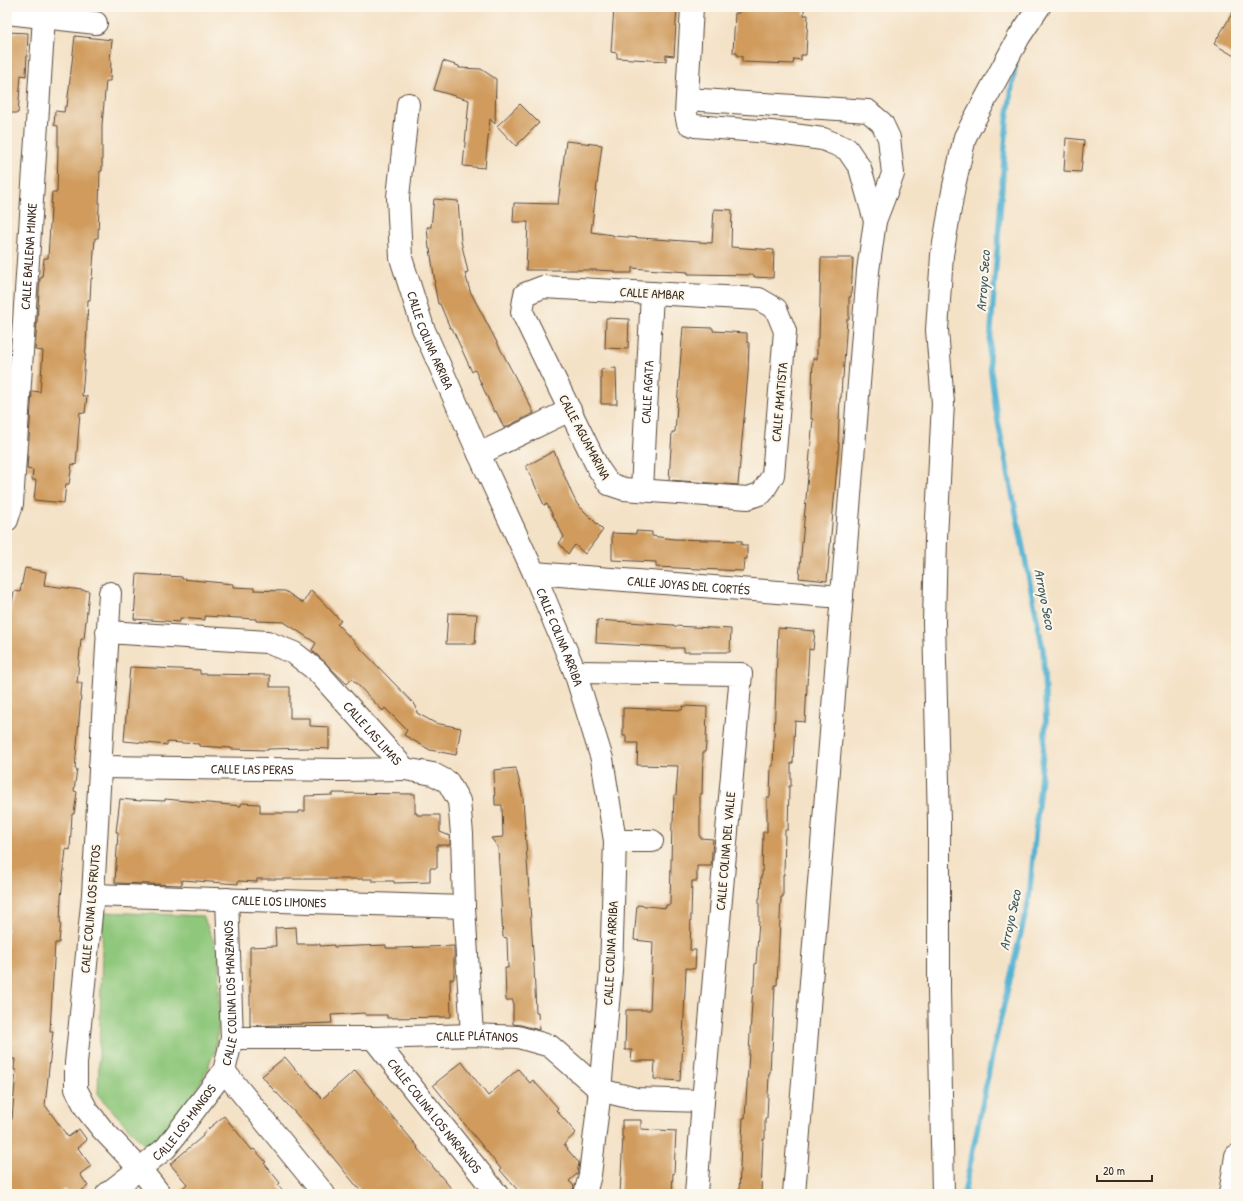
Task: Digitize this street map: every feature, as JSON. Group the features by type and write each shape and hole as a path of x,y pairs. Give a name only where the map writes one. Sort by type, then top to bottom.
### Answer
{"street":[{"path":"692,7 686,114 688,123 695,126 771,132 823,139 847,149 860,168 875,221"},
{"path":"943,1194 939,990 939,822 934,622 936,538 943,403 937,330 942,256 954,186 966,136 1019,37 1039,7"},
{"path":"7,13 96,23"},
{"name":"CALLE BALLENA MINKE","path":"7,520 12,504 13,396 44,17"},
{"path":"687,99 868,111 882,123 889,138 893,174 875,221 868,271 794,1194"},
{"name":"CALLE COLINA ARRIBA","path":"408,104 398,197 401,258 423,328 534,573 575,672 602,759 615,841 611,971 600,1090 590,1175 585,1194"},
{"name":"CALLE AMBAR","path":"525,294 544,287 759,299 776,309"},
{"name":"CALLE AGATA","path":"642,490 652,293"},
{"name":"CALLE AGUAMARINA","path":"525,294 522,312 598,468 610,484 624,489 748,498 762,494"},
{"name":"CALLE AMATISTA","path":"762,494 773,476 785,331 776,309"},
{"path":"479,454 570,410"},
{"name":"CALLE JOYAS DEL CORTÉS","path":"534,573 842,597"},
{"name":"CALLE COLINA LOS FRUTOS","path":"110,593 93,895 76,1063 76,1089 87,1110 102,1129 140,1169 160,1194"},
{"name":"CALLE LAS LIMAS","path":"108,632 267,642 294,653 316,671 405,769 433,774 448,782 459,801 472,1035"},
{"name":"CALLE COLINA DEL VALLE","path":"575,672 741,674 696,1194"},
{"name":"CALLE LAS PERAS","path":"100,767 339,770 405,769"},
{"path":"615,841 652,841"},
{"name":"CALLE LOS LIMONES","path":"93,895 464,907"},
{"name":"CALLE COLINA LOS MANZANOS","path":"228,899 232,1038 224,1071 324,1194"},
{"name":"CALLE PLÁTANOS","path":"232,1038 373,1038 472,1035 518,1037 550,1046 600,1090 636,1098 703,1101"},
{"name":"CALLE COLINA LOS NARANJOS","path":"373,1038 497,1194"},
{"name":"CALLE LOS MANGOS","path":"107,1194 166,1148 224,1071"},
{"path":"1230,1194 1236,1156"}],"green space":[{"path":"103,912 203,916 220,956 219,1024 215,1051 202,1080 177,1122 146,1147 98,1095"}],"building":[{"path":"614,7 677,7 674,56 666,55 666,61 617,58 617,53 611,52"},
{"path":"739,7 797,7 804,9 804,15 808,15 806,55 801,55 801,60 794,59 793,64 742,62 742,56 737,56 737,53 733,53 735,13 739,13"},
{"path":"1236,7 1236,57 1214,44"},
{"path":"7,32 28,33 26,76 21,75 18,113 7,113"},
{"path":"75,36 112,40 110,81 106,81 102,125 102,171 100,171 98,238 95,238 90,300 88,300 82,396 87,396 85,413 80,412 76,465 72,464 69,484 66,484 64,503 34,500 36,480 32,480 33,470 27,469 32,391 40,392 43,351 35,350 40,278 42,278 44,258 48,258 52,192 57,192 58,126 54,125 55,111 64,112 65,106 67,106"},
{"path":"443,61 459,66 459,68 481,69 496,79 495,124 490,119 485,168 463,166 469,100 434,90"},
{"path":"520,104 539,123 516,146 497,126"},
{"path":"1066,138 1084,140 1081,172 1064,171"},
{"path":"566,141 602,145 591,232 613,236 712,243 714,209 732,210 731,247 774,250 773,278 754,277 754,275 688,274 688,272 632,268 632,273 615,273 615,271 595,270 526,270 528,222 513,222 514,203 558,204"},
{"path":"434,199 458,201 461,241 468,272 465,273 470,291 534,413 504,428 496,411 494,412 475,370 472,372 440,304 438,304 427,227 431,227"},
{"path":"821,258 853,258 851,297 849,297 849,319 847,319 843,378 840,398 839,443 827,581 799,578 813,419 811,419 813,358 817,359 817,338 819,338"},
{"path":"606,318 629,319 628,349 605,348"},
{"path":"683,327 713,328 713,331 747,333 747,342 749,343 748,373 738,485 669,480 672,432 675,432"},
{"path":"616,368 617,404 601,404 601,369"},
{"path":"554,451 577,504 603,530 585,554 575,545 568,554 559,543 564,537 547,504 544,505 526,466"},
{"path":"636,531 652,532 652,536 674,539 742,541 742,545 747,545 747,559 744,559 743,571 656,567 656,562 612,560 612,533 636,534"},
{"path":"25,568 46,572 44,585 89,591 84,639 81,639 77,683 82,683 75,769 77,769 74,791 77,792 74,814 72,814 70,850 66,849 61,898 59,943 55,943 50,1031 53,1031 45,1105 68,1137 79,1129 87,1140 78,1148 91,1166 80,1174 88,1186 77,1194 69,1194 65,1189 56,1194 7,1194 7,1122 12,1119 16,1070 14,1070 15,1059 7,1059 7,668 10,636 7,634 14,591 20,592"},
{"path":"137,574 182,577 182,579 233,584 233,587 254,588 254,590 285,591 303,603 311,590 341,621 337,624 416,706 417,713 435,723 461,728 456,755 430,750 404,735 407,730 385,708 383,711 352,679 347,684 312,650 316,643 284,622 205,616 205,620 180,618 180,622 134,619"},
{"path":"448,613 477,614 475,644 446,644"},
{"path":"597,620 731,629 730,652 684,652 684,648 596,643"},
{"path":"778,628 815,631 813,650 809,649 805,722 795,721 793,763 791,763 791,786 789,786 788,830 785,830 783,897 781,897 777,985 775,985 767,1118 765,1118 765,1139 763,1139 761,1194 739,1194 741,1140 743,1118 745,1118 753,986 759,921 759,898 762,876 763,832 767,832 767,797 770,797 771,766 773,766"},
{"path":"130,667 200,670 200,674 270,675 270,687 290,687 290,718 310,718 310,726 329,727 329,749 231,749 199,746 199,744 167,742 167,745 124,741"},
{"path":"683,706 707,707 706,744 705,752 703,752 702,794 700,794 700,838 713,839 711,866 697,866 697,881 692,881 690,950 696,950 695,969 686,968 680,1081 654,1079 655,1061 631,1061 632,1050 625,1050 626,1010 650,1010 653,942 634,940 637,905 666,908 666,905 670,905 672,822 678,766 637,765 638,743 626,743 626,736 623,736 623,708 682,710"},
{"path":"516,768 523,798 536,1013 538,1013 539,1030 513,1024 513,1000 506,1000 505,968 508,968 507,938 503,937 498,847 491,838 503,837 502,805 495,805 494,770"},
{"path":"333,793 415,794 415,813 417,813 417,815 440,815 440,832 450,836 450,845 437,845 437,868 430,868 430,882 394,883 394,881 372,881 372,879 257,879 257,882 238,881 238,884 182,880 182,885 115,883 118,832 116,832 120,799 165,801 165,799 241,806 241,803 260,804 260,813 299,813 299,811 305,811 305,796 333,795"},
{"path":"296,927 297,944 320,944 320,946 334,945 334,947 386,945 386,948 454,946 454,979 450,979 451,1017 387,1018 387,1015 365,1015 365,1013 331,1015 332,1023 250,1026 250,947 276,946 275,928"},
{"path":"285,1057 322,1099 355,1070 456,1194 363,1194 308,1127 262,1076"},
{"path":"462,1062 488,1096 518,1069 530,1083 533,1080 558,1108 556,1110 576,1133 564,1144 579,1163 577,1174 569,1181 574,1186 573,1194 521,1194 500,1170 501,1169 433,1085"},
{"path":"224,1116 252,1150 254,1149 266,1162 264,1163 280,1183 278,1185 285,1194 177,1194 187,1184 170,1164"},
{"path":"622,1120 641,1120 641,1129 676,1131 672,1194 620,1194 623,1137"}],"waterway":[{"name":"Arroyo Seco","path":"964,1194 993,1051 1029,899 1046,721 1043,650 996,411 989,357 1007,120 1016,61"}]}
